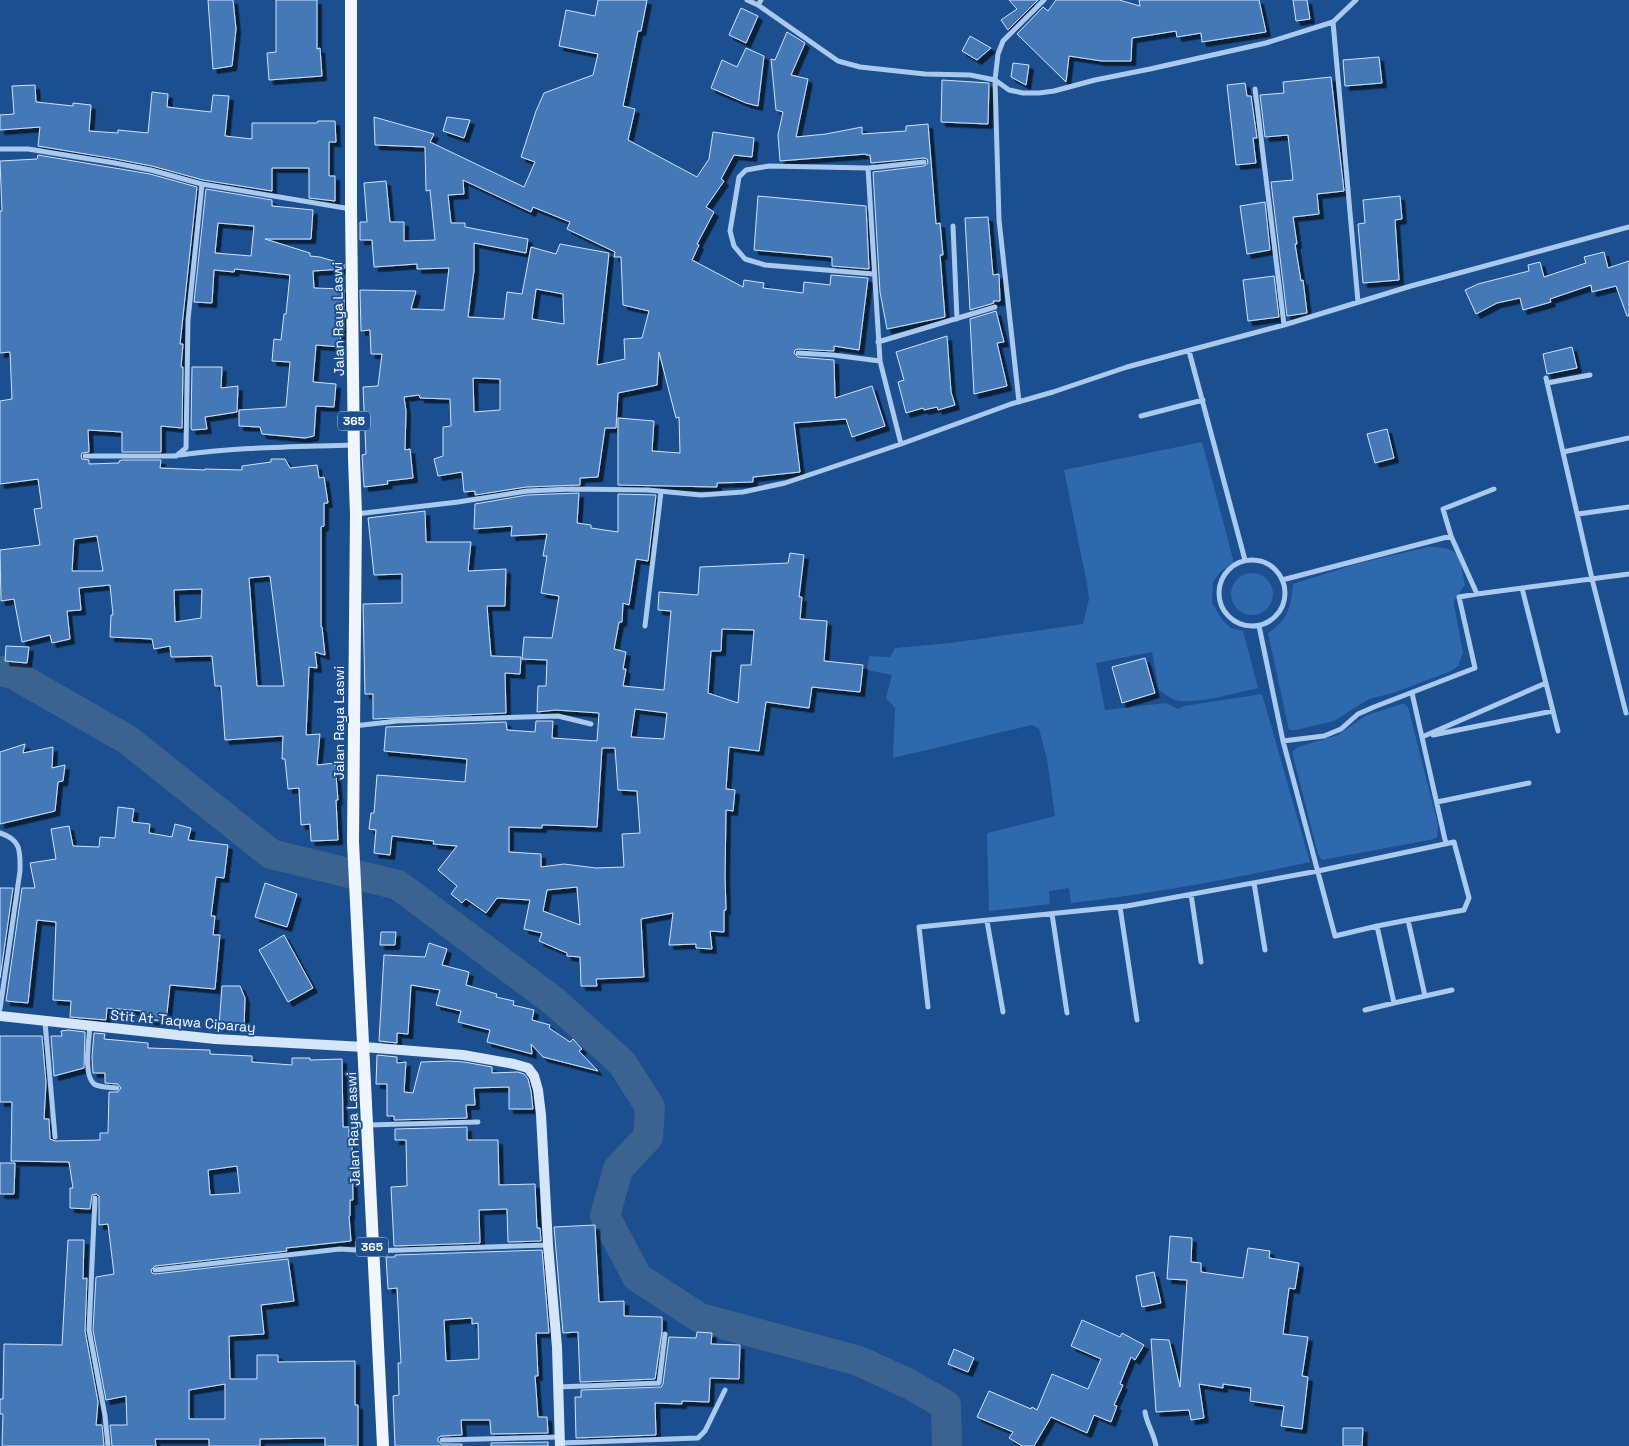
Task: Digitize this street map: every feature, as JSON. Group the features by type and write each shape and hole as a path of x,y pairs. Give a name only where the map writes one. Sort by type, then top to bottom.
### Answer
{"main road":[{"name":"Jalan Raya Laswi","path":"351,0 356,514 353,842 383,1446"}],"street":[{"path":"747,0 759,3 838,61 860,67 926,74 970,75 995,80 1009,90 1023,93 1054,91 1095,80 1150,70 1266,43 1334,22 1356,0"},
{"path":"1020,402 999,220 995,80 998,54 1003,40 1044,0"},
{"path":"1334,22 1358,302"},
{"path":"1255,89 1284,325"},
{"path":"0,149 28,149 115,163 151,170 202,184 352,210"},
{"path":"874,274 759,263 745,259 734,246 730,231 739,177 746,170 769,166 868,168 924,162"},
{"path":"868,168 880,361 900,444"},
{"path":"179,455 186,448 188,320 202,184"},
{"path":"953,226 957,318"},
{"path":"356,514 458,502 527,491 572,488 701,495 743,492 785,483 1127,367 1284,325 1358,302 1629,227"},
{"path":"878,342 994,308"},
{"path":"1190,351 1245,560"},
{"path":"798,353 880,361"},
{"path":"1590,375 1546,381 1592,579 1626,713"},
{"path":"1141,416 1203,400"},
{"path":"1563,452 1629,438"},
{"path":"84,456 179,455 213,450 354,445"},
{"path":"1477,594 1451,536 1443,510 1494,489"},
{"path":"645,626 661,492"},
{"path":"1578,514 1629,507"},
{"path":"1282,580 1451,536"},
{"path":"1245,560 1267,563 1276,570 1282,580 1285,594 1282,609 1272,620 1259,626 1246,627 1234,622 1224,612 1219,601 1219,587 1224,575 1232,566 1245,560"},
{"path":"1283,741 1324,736 1341,729 1358,714 1374,706 1475,668 1459,597 1629,574"},
{"path":"1522,588 1558,732"},
{"path":"928,1008 919,927 1120,907 1318,871 1454,842 1469,898 1464,910 1377,926 1335,936 1318,871 1283,741 1259,626"},
{"path":"1422,736 1546,683"},
{"path":"1412,693 1446,844"},
{"path":"1422,736 1553,711"},
{"path":"354,726 397,721 558,716 591,724"},
{"path":"1437,802 1529,783"},
{"path":"0,833 13,839 18,845 20,871 0,1009"},
{"path":"1254,883 1265,950"},
{"path":"1191,894 1201,962"},
{"path":"1120,907 1137,1020"},
{"path":"1052,914 1068,1013"},
{"path":"987,920 1003,1012"},
{"path":"1408,920 1425,996"},
{"path":"1377,926 1394,1003"},
{"path":"1365,1010 1452,990"},
{"name":"Stit At-Taqwa Ciparay","path":"0,1016 215,1039 364,1047 463,1055 528,1068 534,1076 538,1090 548,1245"},
{"path":"45,1022 55,1137"},
{"path":"90,1026 89,1077 92,1082 100,1087 117,1088"},
{"path":"368,1125 478,1122"},
{"path":"95,1198 89,1330 105,1416 108,1446"},
{"path":"155,1270 340,1249 372,1251 548,1245 557,1347 560,1442"},
{"path":"558,1387 659,1383 665,1334"},
{"path":"442,1440 560,1442 698,1438 705,1431 725,1390"},
{"path":"1145,1412 1147,1424 1154,1434 1156,1446"}],"shaded area":[{"path":"1202,442 1233,559 1233,563 1220,572 1213,582 1212,603 1223,621 1231,628 1243,631 1258,688 1209,699 1177,700 1159,690 1152,652 1096,663 1105,710 1166,703 1178,709 1184,706 1262,694 1310,862 1191,886 1071,903 1069,888 1049,891 1050,904 989,911 987,833 1055,816 1047,759 1039,729 1032,725 893,758 895,708 886,698 892,675 867,670 869,656 890,657 895,648 951,643 1083,624 1089,599 1064,470"},
{"path":"1428,547 1439,547 1453,551 1460,560 1465,585 1454,601 1463,653 1458,666 1451,671 1393,693 1369,699 1334,721 1289,730 1268,633 1284,618 1291,600 1293,584 1356,564"},
{"path":"1256,573 1264,576 1270,582 1273,594 1270,606 1264,612 1248,615 1240,612 1234,606 1231,590 1234,582 1240,576"},
{"path":"1405,704 1408,707 1438,825 1437,837 1322,860 1318,854 1292,752 1298,747 1338,735 1365,716"}],"building":[{"path":"208,0 233,0 236,29 232,66 213,69"},
{"path":"276,0 317,0 317,49 320,48 322,76 269,80 267,53 276,52"},
{"path":"598,0 647,0 641,31 638,31 623,106 635,109 628,140 697,177 709,159 713,132 754,138 752,157 734,155 721,179 724,181 706,207 714,212 697,244 699,245 692,260 743,287 744,280 764,283 763,288 803,293 804,282 830,285 831,275 868,278 859,350 834,346 834,351 798,349 794,353 798,357 834,360 835,398 872,386 885,426 852,437 846,419 794,423 800,472 753,477 753,482 717,483 717,487 618,485 618,418 654,421 652,451 680,453 679,417 676,418 659,352 657,385 618,393 616,428 605,428 598,477 580,478 580,485 526,487 475,495 475,491 464,492 462,472 438,476 434,459 443,456 443,427 451,426 450,399 420,398 419,395 404,397 406,411 405,450 410,449 413,478 387,481 388,484 364,487 362,455 366,454 363,387 378,386 382,354 371,354 370,330 361,331 360,290 416,291 411,309 444,310 449,268 417,269 417,264 374,267 372,240 360,240 360,222 367,222 364,183 386,181 390,222 404,222 404,241 435,240 430,190 426,191 425,147 375,145 374,117 434,134 430,142 524,187 535,162 521,157 544,93 593,75 598,54 559,46 566,10 595,16","holes":["463,180 531,212 533,207 570,222 567,229 615,252 614,257 621,257 623,305 649,311 642,338 624,339 625,359 597,365 609,253 560,244 556,254 531,247 522,294 507,292 504,319 468,317 474,270 474,243 526,253 528,239 465,227 465,223 451,223 448,195 464,194","536,289 563,294 564,324 532,319","473,378 500,379 500,410 474,412"]},
{"path":"1009,0 1038,0 1008,30 1001,20 1017,9"},
{"path":"1056,0 1119,0 1140,6 1139,0 1259,0 1266,32 1202,42 1201,33 1177,37 1176,31 1132,38 1131,61 1102,61 1069,56 1066,82 1017,34 1043,7 1048,11"},
{"path":"1293,0 1307,0 1310,19 1296,21"},
{"path":"741,8 758,16 746,43 729,35"},
{"path":"787,32 805,43 791,75 808,79 796,137 826,134 862,127 862,134 906,131 906,126 928,124 936,224 940,223 943,255 940,255 945,317 887,329 880,292 873,172 924,166 928,163 927,159 871,163 870,155 866,154 780,161 778,135 783,112 776,110 771,59 775,60"},
{"path":"970,36 991,48 977,60 962,51"},
{"path":"746,48 764,56 758,106 711,88 722,60 737,67"},
{"path":"1379,57 1382,83 1345,86 1343,60"},
{"path":"1013,63 1029,65 1026,85 1011,77"},
{"path":"1331,77 1344,191 1317,194 1319,214 1293,217 1297,244 1295,244 1301,281 1303,280 1307,313 1287,316 1271,182 1293,180 1288,135 1265,137 1260,95 1284,93 1283,82"},
{"path":"942,80 989,83 988,124 941,122"},
{"path":"1245,83 1247,96 1251,96 1257,138 1253,138 1256,163 1236,165 1227,85"},
{"path":"35,85 36,102 73,106 73,103 91,105 89,131 118,133 118,130 148,133 152,92 168,94 167,107 211,112 213,95 229,96 225,136 252,139 252,123 317,123 318,121 335,121 336,142 329,142 329,176 335,176 335,201 309,198 309,168 272,168 272,191 203,180 152,166 38,146 40,127 0,130 0,115 14,114 12,86"},
{"path":"447,117 470,120 464,138 443,131"},
{"path":"38,155 150,174 197,187 180,344 183,344 181,367 183,367 182,428 161,426 161,452 122,452 122,432 88,430 89,452 82,453 81,456 82,459 89,460 89,464 119,463 122,460 161,460 160,468 205,470 242,470 242,466 271,462 271,459 285,459 290,468 317,465 319,478 324,477 328,503 324,503 324,526 321,527 321,627 325,655 315,652 317,668 309,667 306,735 320,734 317,765 335,763 338,800 336,800 338,840 311,841 310,824 301,825 299,788 288,789 285,759 282,759 283,736 225,740 221,686 215,686 212,656 171,657 170,646 154,649 152,639 110,637 111,615 113,615 110,585 79,588 81,610 67,611 70,639 52,643 50,635 22,642 14,599 1,601 0,550 40,545 34,509 42,508 38,479 0,484 0,401 12,399 10,352 0,353 0,211 2,211 0,161 37,159","holes":["97,536 103,571 72,571 74,539","270,576 284,686 257,686 249,578","202,589 201,618 175,622 174,590"]},
{"path":"206,189 272,200 272,206 313,210 311,239 265,239 310,253 310,256 344,264 344,269 313,271 314,288 344,289 344,331 341,331 340,347 316,345 313,382 336,384 334,407 316,406 314,436 305,438 262,434 260,427 239,426 239,410 286,407 290,362 272,361 274,339 281,340 290,275 235,269 234,272 214,270 212,303 194,302","holes":["218,223 254,226 251,256 215,253"]},
{"path":"758,196 866,206 869,269 832,266 832,257 754,250"},
{"path":"1400,196 1402,219 1395,220 1399,280 1363,283 1358,224 1365,223 1363,200"},
{"path":"1265,202 1270,250 1247,254 1240,206"},
{"path":"988,217 993,275 999,274 1000,301 993,301 994,303 970,310 965,218"},
{"path":"1604,252 1608,268 1629,261 1629,316 1627,316 1616,286 1592,292 1591,285 1550,299 1551,302 1523,310 1520,298 1497,303 1476,314 1465,290 1478,284 1529,271 1528,265 1540,262 1544,277 1586,263 1584,257"},
{"path":"1274,276 1279,317 1248,321 1243,280"},
{"path":"996,311 1004,342 997,343 1007,386 974,394 970,319"},
{"path":"947,336 951,392 955,405 938,410 937,407 924,410 923,408 906,413 898,382 904,380 896,352"},
{"path":"1572,347 1577,368 1547,374 1543,354"},
{"path":"192,367 222,367 221,388 238,386 237,412 205,417 207,429 192,430 191,428"},
{"path":"1387,429 1394,458 1375,463 1367,434"},
{"path":"579,493 577,523 591,525 591,528 618,532 618,494 656,495 648,561 636,559 629,605 623,603 622,622 619,622 614,649 626,652 623,686 664,690 671,611 658,610 659,592 698,595 700,567 788,563 790,553 804,555 799,597 802,597 800,619 827,621 824,661 863,665 860,692 812,687 809,708 766,702 759,751 729,747 726,789 735,790 733,811 726,810 726,910 724,910 724,932 710,931 712,949 696,948 696,944 669,945 673,913 641,919 644,977 596,979 597,986 581,986 580,957 567,956 567,953 539,941 542,933 524,929 530,900 497,898 486,913 466,899 462,903 451,894 457,886 438,870 457,846 433,844 434,841 392,836 390,855 374,853 376,830 369,829 371,813 374,813 377,775 465,782 467,759 384,751 386,727 506,722 507,730 535,732 536,721 553,721 552,738 597,741 599,713 556,710 537,712 538,686 546,686 547,660 522,659 524,637 552,638 559,596 541,593 547,556 543,556 547,534 511,536 512,526 474,529 475,504 527,495","holes":["722,629 754,630 751,665 741,665 738,703 708,693 711,651 721,651","635,709 667,713 664,739 631,737","602,748 615,748 618,790 637,791 640,833 622,834 624,867 596,868 564,864 541,867 541,854 509,852 509,827 542,828 542,825 597,827","577,887 580,925 543,911 547,890"]},
{"path":"425,511 426,542 471,542 468,571 506,569 505,606 487,606 491,656 521,657 520,674 505,673 506,713 373,719 373,694 365,694 363,604 402,603 402,574 374,575 368,518"},
{"path":"6,646 29,647 27,663 5,661"},
{"path":"1145,658 1155,693 1122,703 1112,667"},
{"path":"25,744 23,753 53,747 52,768 65,765 63,781 58,782 55,811 0,824 0,752"},
{"path":"118,807 134,809 132,822 150,824 149,833 172,837 175,824 191,828 188,840 228,845 224,878 216,877 211,916 215,916 213,935 220,935 215,989 170,985 166,1022 141,1019 142,1011 107,1008 106,1020 70,1017 71,1001 53,1000 56,922 37,920 28,1003 6,1001 22,888 35,888 30,863 56,859 51,829 69,826 73,846 99,847 100,837 115,838"},
{"path":"265,883 297,894 287,927 255,917"},
{"path":"0,888 13,888 0,978"},
{"path":"381,932 396,932 395,945 380,945"},
{"path":"284,935 313,988 288,1002 259,950"},
{"path":"429,943 447,949 442,965 469,972 466,985 497,994 496,997 514,1001 513,1005 534,1010 532,1020 550,1025 549,1028 570,1042 573,1039 582,1049 579,1051 598,1071 543,1057 531,1044 532,1054 487,1042 490,1030 458,1022 461,1011 436,1005 440,990 411,985 408,1034 397,1033 397,1043 379,1041 384,955 425,957"},
{"path":"222,986 240,986 245,998 244,1028 219,1026"},
{"path":"61,1031 85,1032 84,1068 54,1076 51,1036 62,1036"},
{"path":"94,1033 105,1034 104,1039 148,1043 148,1048 210,1050 210,1054 252,1056 252,1062 292,1065 292,1058 310,1058 310,1060 342,1059 343,1127 349,1127 349,1145 352,1145 353,1200 350,1200 349,1216 351,1241 286,1248 287,1251 155,1266 151,1270 155,1274 288,1259 294,1301 261,1305 264,1334 229,1336 230,1379 257,1379 257,1355 278,1355 278,1362 355,1361 355,1405 358,1405 358,1446 325,1446 325,1438 260,1439 260,1446 209,1446 209,1439 155,1439 156,1446 112,1446 110,1425 127,1425 126,1396 106,1400 93,1330 96,1277 114,1274 108,1224 99,1225 99,1196 96,1194 92,1195 90,1209 70,1208 70,1188 73,1188 69,1162 11,1161 12,1102 0,1102 0,1036 42,1036 46,1083 44,1119 49,1119 50,1139 55,1141 100,1140 100,1133 108,1133 109,1092 118,1092 121,1088 118,1084 105,1083 105,1073 93,1073","holes":["237,1166 240,1193 210,1195 208,1170","225,1384 225,1419 189,1419 189,1390"]},
{"path":"377,1055 397,1057 397,1063 406,1062 404,1092 413,1093 421,1062 464,1062 492,1067 492,1073 518,1072 524,1074 528,1079 533,1109 509,1109 509,1087 474,1088 475,1105 466,1105 467,1118 394,1120 394,1116 387,1116 387,1084 376,1084"},
{"path":"467,1127 467,1140 498,1140 499,1185 535,1184 537,1228 540,1228 541,1241 508,1242 507,1209 479,1210 480,1243 394,1246 391,1187 407,1186 406,1140 395,1140 395,1129"},
{"path":"0,1163 15,1163 14,1194 0,1194"},
{"path":"595,1225 599,1302 624,1301 624,1316 662,1317 662,1331 655,1379 580,1382 578,1332 563,1333 554,1227"},
{"path":"1170,1236 1192,1238 1191,1262 1201,1263 1201,1272 1243,1278 1248,1248 1270,1251 1269,1258 1299,1263 1295,1289 1289,1288 1283,1334 1308,1337 1302,1376 1308,1377 1302,1429 1281,1426 1284,1406 1250,1401 1251,1388 1223,1384 1223,1388 1199,1384 1204,1418 1191,1420 1189,1410 1156,1412 1151,1339 1169,1340 1180,1387 1187,1280 1167,1279"},
{"path":"68,1240 84,1240 83,1279 87,1278 85,1331 98,1402 96,1425 102,1425 104,1446 2,1446 3,1414 0,1414 0,1399 3,1399 4,1344 62,1345"},
{"path":"542,1250 549,1333 536,1333 538,1376 535,1376 538,1417 547,1417 548,1433 491,1434 490,1420 461,1420 462,1435 441,1436 438,1438 438,1441 442,1444 462,1444 462,1446 395,1446 393,1396 399,1395 398,1363 401,1363 397,1288 388,1289 386,1257 395,1257 395,1255","holes":["472,1318 472,1324 478,1323 479,1359 446,1361 444,1320"]},
{"path":"1154,1272 1161,1303 1142,1307 1136,1276"},
{"path":"1082,1320 1120,1337 1122,1333 1144,1345 1135,1360 1131,1357 1120,1384 1123,1385 1114,1405 1117,1406 1111,1422 1094,1415 1087,1433 1051,1417 1034,1446 1022,1446 1009,1438 1013,1432 977,1417 989,1391 1037,1410 1052,1374 1088,1389 1101,1359 1071,1346"},
{"path":"697,1332 712,1333 711,1344 740,1345 739,1379 710,1378 709,1402 655,1403 656,1435 576,1438 575,1397 581,1397 581,1390 661,1387 663,1384 669,1337 696,1338"},
{"path":"954,1349 974,1358 968,1372 948,1364"},
{"path":"1343,1428 1363,1428 1362,1446 1343,1446"},
{"path":"548,1442 548,1446 491,1446 491,1443"}],"waterway":[{"path":"0,671 13,674 128,740 271,854 398,885 555,1002 622,1063 650,1107 648,1137 618,1169 605,1216 637,1277 700,1318 859,1361 909,1384 946,1405 947,1446"}]}
